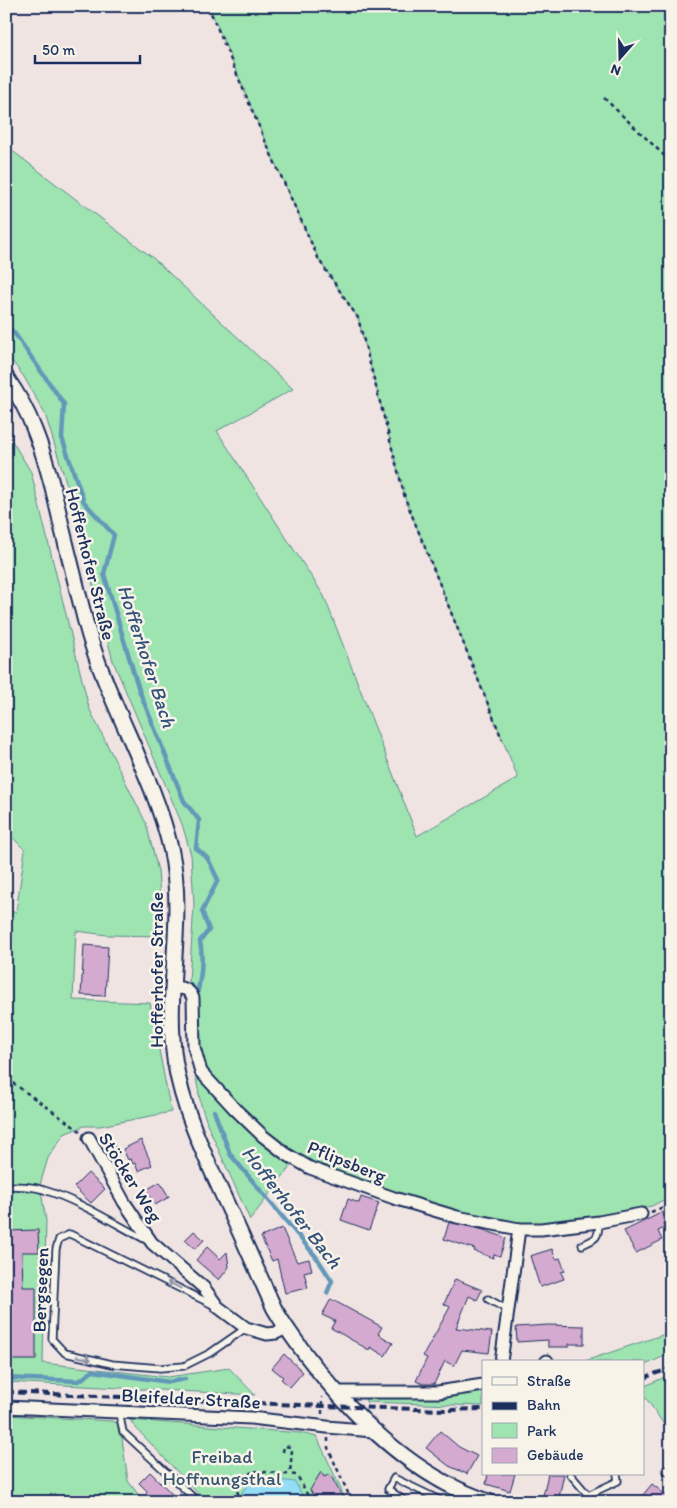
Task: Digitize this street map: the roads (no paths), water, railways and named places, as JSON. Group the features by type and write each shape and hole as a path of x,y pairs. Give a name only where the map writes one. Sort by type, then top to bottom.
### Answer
{"street":[{"name":"Hofferhofer Straße","path":"6,377 20,399 34,428 53,488 92,645 114,704 152,788 167,836 175,878 177,905 172,1027 175,1062 184,1100 198,1142 264,1287 286,1328 329,1392 408,1459 433,1475 490,1502"},
{"name":"Pflipsberg","path":"173,987 185,988 193,998 194,1047 202,1072 234,1108 263,1136 286,1154 310,1168 394,1198 457,1217 519,1229 541,1229 599,1222 641,1214"},
{"name":"Stöcker Weg","path":"89,1138 124,1202 152,1243"},
{"path":"501,1360 519,1229"},
{"name":"Bergsegen","path":"152,1243 204,1288 218,1307 246,1328 267,1334 276,1333 286,1328"},
{"path":"329,1392 438,1392 482,1385"},
{"name":"Bleifelder Straße","path":"6,1407 251,1418 373,1431"}],"lane":[{"name":"Bergsegen","path":"6,1186 27,1186 68,1199 152,1243"},
{"path":"582,1244 595,1239 599,1233 599,1222"},
{"name":"Bergsegen","path":"218,1307 70,1234 59,1239 56,1249 52,1339 65,1353 112,1364 160,1368 184,1366 210,1353 246,1328"},
{"path":"488,1299 508,1310"},
{"path":"119,1412 124,1432 195,1499"},
{"path":"572,1476 589,1498 618,1481 617,1476"},
{"path":"406,1502 388,1489 394,1478 444,1502"}],"water":[{"path":"255,1477 295,1482 306,1502 247,1502 242,1492"}],"waterway":[{"name":"Hofferhofer Bach","path":"6,325 15,334 64,404 62,438 84,502 114,535 104,574 139,690 184,801 199,820 196,848 208,859 218,880 202,911 209,930 200,941 202,956 196,998"},
{"name":"Hofferhofer Bach","path":"214,1111 230,1154 317,1258 332,1281 327,1293"},
{"path":"6,1378 79,1381 93,1371 169,1382 185,1379"}],"railway":[{"path":"644,1378 671,1368"},
{"path":"6,1392 323,1406 445,1410 482,1409"}],"park label":[{"name":"Freibad Hoffnungsthal","path":"222,1467"}]}
